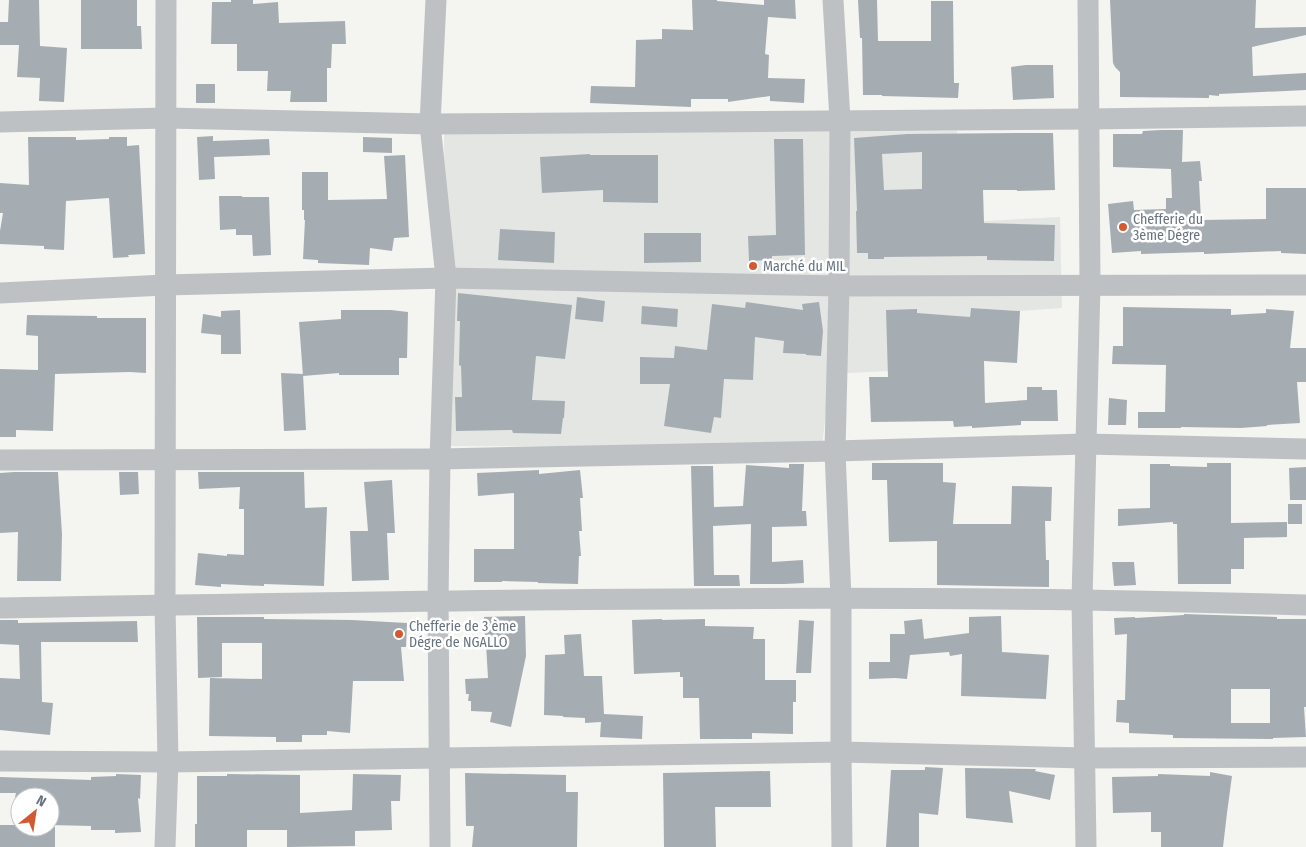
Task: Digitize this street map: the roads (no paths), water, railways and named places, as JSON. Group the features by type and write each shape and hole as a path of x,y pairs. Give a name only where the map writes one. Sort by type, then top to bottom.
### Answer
{"street":[{"path":"164,847 168,762 165,459 166,0"},
{"path":"436,0 430,124 446,278 440,459 438,601 440,847"},
{"path":"833,0 840,120 840,286 835,451 841,599 840,752 842,847"},
{"path":"1086,847 1082,600 1090,285 1088,0"},
{"path":"0,122 166,118 430,124 1306,116"},
{"path":"0,293 165,285 446,278 840,286 1306,286"},
{"path":"0,460 440,459 1085,444 1306,449"},
{"path":"0,608 438,601 841,599 1082,600 1306,605"},
{"path":"0,761 168,762 840,752 1084,758 1306,757"}],"place":[{"name":"Chefferie du 3ème Dégre","path":"1123,227"},
{"name":"Marché du MIL","path":"753,266"},
{"name":"Chefferie de 3 ème Dégre de NGALLO","path":"399,634"}]}
